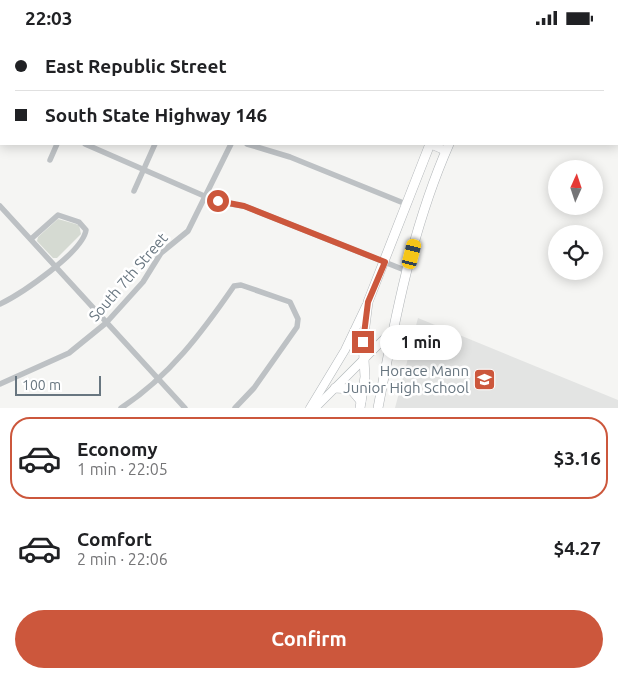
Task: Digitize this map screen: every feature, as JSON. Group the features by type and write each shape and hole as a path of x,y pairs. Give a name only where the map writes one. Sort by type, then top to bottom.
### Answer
{"main road":[{"path":"310,408 345,350 368,302 430,145"},
{"path":"378,408 393,330 422,211 447,147"},
{"path":"361,404 364,360 363,342 368,302"},
{"path":"314,408 393,330"},
{"path":"335,388 351,389 361,404"}],"street":[{"path":"50,160 57,145"},
{"path":"87,145 144,168 206,197 244,206 407,271"},
{"path":"134,191 156,145"},
{"name":"South 7th Street","path":"0,384 69,353 106,323 143,282 161,253 188,231 231,145"},
{"path":"250,145 290,157 406,204"},
{"path":"0,206 185,408"},
{"path":"0,303 12,299 56,267 82,241 86,230 80,222 58,215 31,239"},
{"path":"121,408 158,379 206,327 234,285 240,285 290,302 298,319 296,327 254,389 235,408"}],"shaded area":[{"path":"58,219 79,225 81,234 57,258 53,258 37,241 38,237"},
{"name":"Horace Mann Junior High School","path":"418,318 618,400 618,408 395,408 413,339 417,340 420,336 414,333"}],"place":[{"name":"Horace Mann Junior High School","path":"485,379"}],"route":[{"path":"218,201 244,206 385,262 368,302 363,342"}]}
